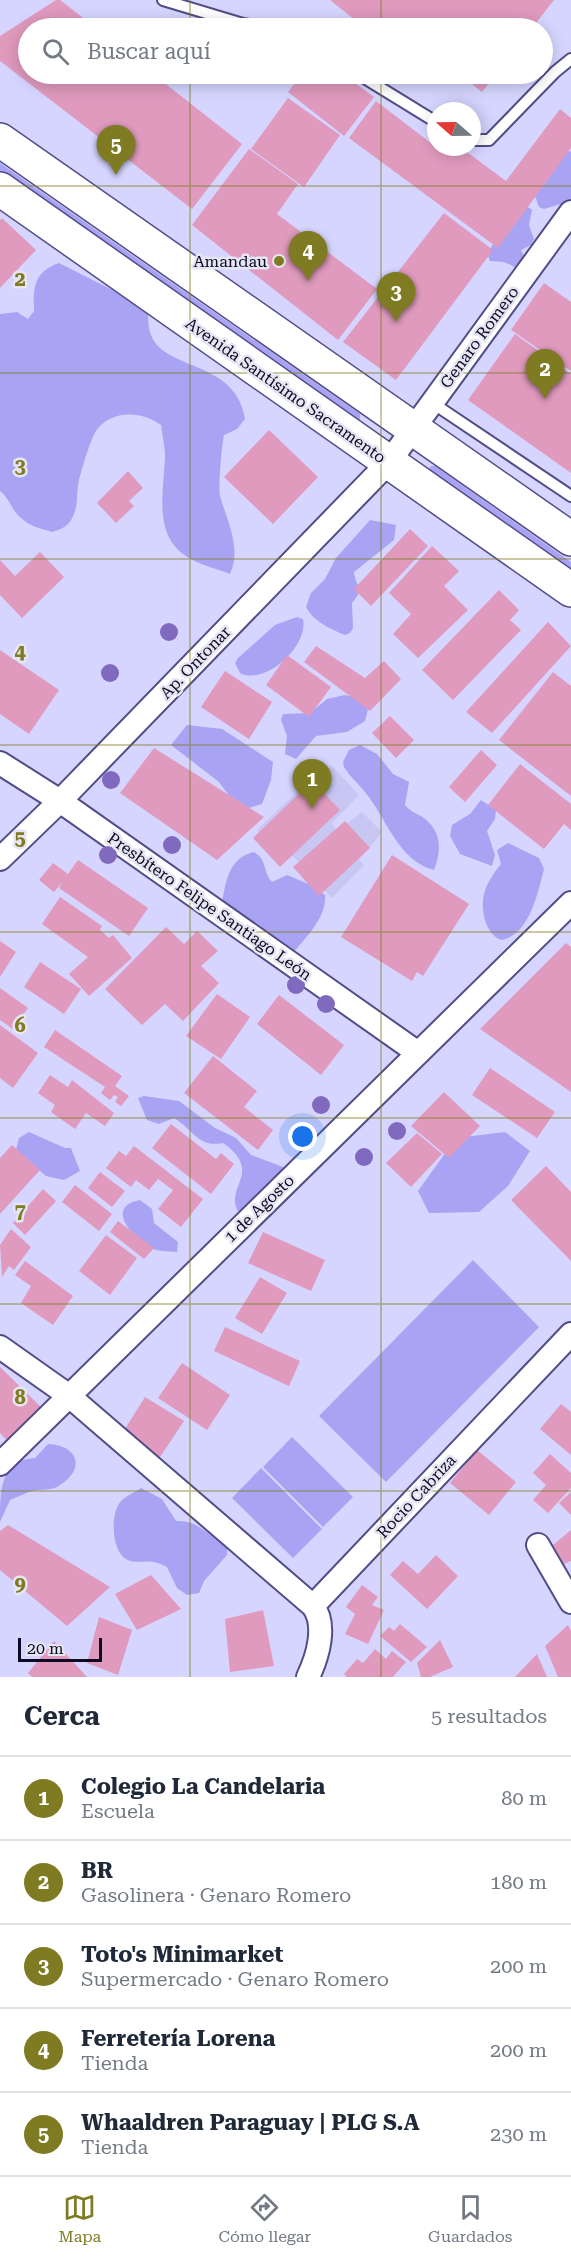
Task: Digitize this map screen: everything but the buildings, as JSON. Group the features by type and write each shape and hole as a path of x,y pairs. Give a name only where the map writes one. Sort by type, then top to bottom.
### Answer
{"main road":[{"path":"0,140 422,415 571,539"},
{"name":"Avenida Santísimo Sacramento","path":"0,189 571,591"}],"street":[{"name":"Genaro Romero","path":"389,462 571,213"},
{"name":"Ap. Ontonar","path":"0,860 389,462"},
{"name":"Presbítero Felipe Santiago León","path":"0,763 60,801 418,1053"},
{"name":"1 de Agosto","path":"0,1464 571,903"},
{"name":"Rocio Cabriza","path":"313,1606 571,1334"},
{"path":"0,1347 68,1395 313,1606 320,1616 317,1658 308,1677"},
{"path":"538,1545 571,1602"}],"lane":[{"path":"163,0 221,18"},
{"path":"553,74 571,59"},
{"path":"374,84 427,116"},
{"path":"481,140 489,140 543,84"},
{"path":"422,415 571,496"}],"shaded area":[{"path":"571,151 571,201 544,209 539,207 534,193 567,152"},
{"path":"0,163 360,414 360,420 356,420 0,172"},
{"path":"528,207 532,210 529,225 534,239 531,245 521,250 525,258 517,268 504,262 490,261 487,253 505,227 515,215"},
{"path":"59,263 148,308 149,329 157,345 168,354 214,375 228,385 239,399 245,419 237,429 224,435 220,475 220,496 234,544 230,574 183,554 173,544 167,533 162,507 165,453 161,425 146,417 121,415 112,418 98,428 80,475 75,512 67,525 62,528 52,532 28,523 18,515 0,491 0,314 17,312 28,319 34,311 37,281 44,271"},
{"path":"431,466 435,466 571,562 571,572 429,470"},
{"path":"370,520 396,525 394,540 354,572 360,590 352,603 353,628 345,635 317,620 306,607 311,593 325,579 336,558"},
{"path":"297,617 303,619 303,630 299,641 283,661 273,669 261,674 250,676 240,673 235,663 238,658 275,625"},
{"path":"345,695 363,699 368,709 365,721 347,732 316,736 296,759 285,754 287,736 281,720 283,714 310,713 327,699"},
{"path":"187,725 222,729 273,762 271,780 262,804 249,808 233,801 219,782 171,745"},
{"path":"360,745 377,754 393,774 409,782 405,805 428,821 438,840 438,855 434,870 411,858 402,848 373,802 344,767 343,762 349,750"},
{"path":"332,766 359,795 332,823 337,831 362,812 382,832 359,860 364,865 332,898 295,858 286,851 281,856 257,830 301,788 305,792"},
{"path":"481,800 496,810 495,819 487,831 495,855 492,866 460,854 450,836 452,825 470,814"},
{"path":"508,843 539,858 544,869 526,921 520,930 502,940 496,938 488,928 483,900 489,882 501,864 497,850"},
{"path":"254,852 261,858 272,882 287,875 311,885 325,895 323,911 319,919 294,952 268,946 260,926 253,922 248,925 221,907 229,873 233,866 245,855"},
{"path":"144,1096 179,1101 215,1128 236,1138 251,1155 286,1168 243,1212 238,1211 235,1202 242,1171 241,1162 235,1153 223,1143 208,1143 202,1140 174,1118 159,1124 147,1120 138,1098"},
{"path":"29,1132 65,1148 71,1148 80,1171 64,1180 46,1176 16,1150 19,1138"},
{"path":"505,1132 530,1151 508,1186 479,1212 429,1213 418,1191 456,1138"},
{"path":"140,1200 152,1209 154,1223 178,1242 177,1252 152,1249 130,1230 123,1215 124,1209 129,1204"},
{"path":"473,1260 539,1327 386,1482 319,1416"},
{"path":"292,1437 353,1497 323,1527 263,1467"},
{"path":"48,1444 58,1445 72,1453 76,1465 73,1472 57,1487 32,1491 10,1500 0,1522 4,1479 15,1464 35,1458"},
{"path":"261,1468 322,1529 293,1558 232,1498"},
{"path":"141,1488 162,1499 176,1521 191,1523 227,1542 227,1555 204,1581 199,1593 187,1595 177,1588 167,1567 149,1561 130,1561 117,1548 114,1522 117,1507 123,1499"}],"place":[{"name":"Whaaldren Paraguay | PLG S.A","path":"116,175"},
{"name":"Amandau","path":"279,261"},
{"name":"Ferretería Lorena","path":"308,281"},
{"name":"Toto's Minimarket","path":"396,322"},
{"name":"BR","path":"545,399"},
{"name":"Colegio La Candelaria","path":"312,809"}]}
